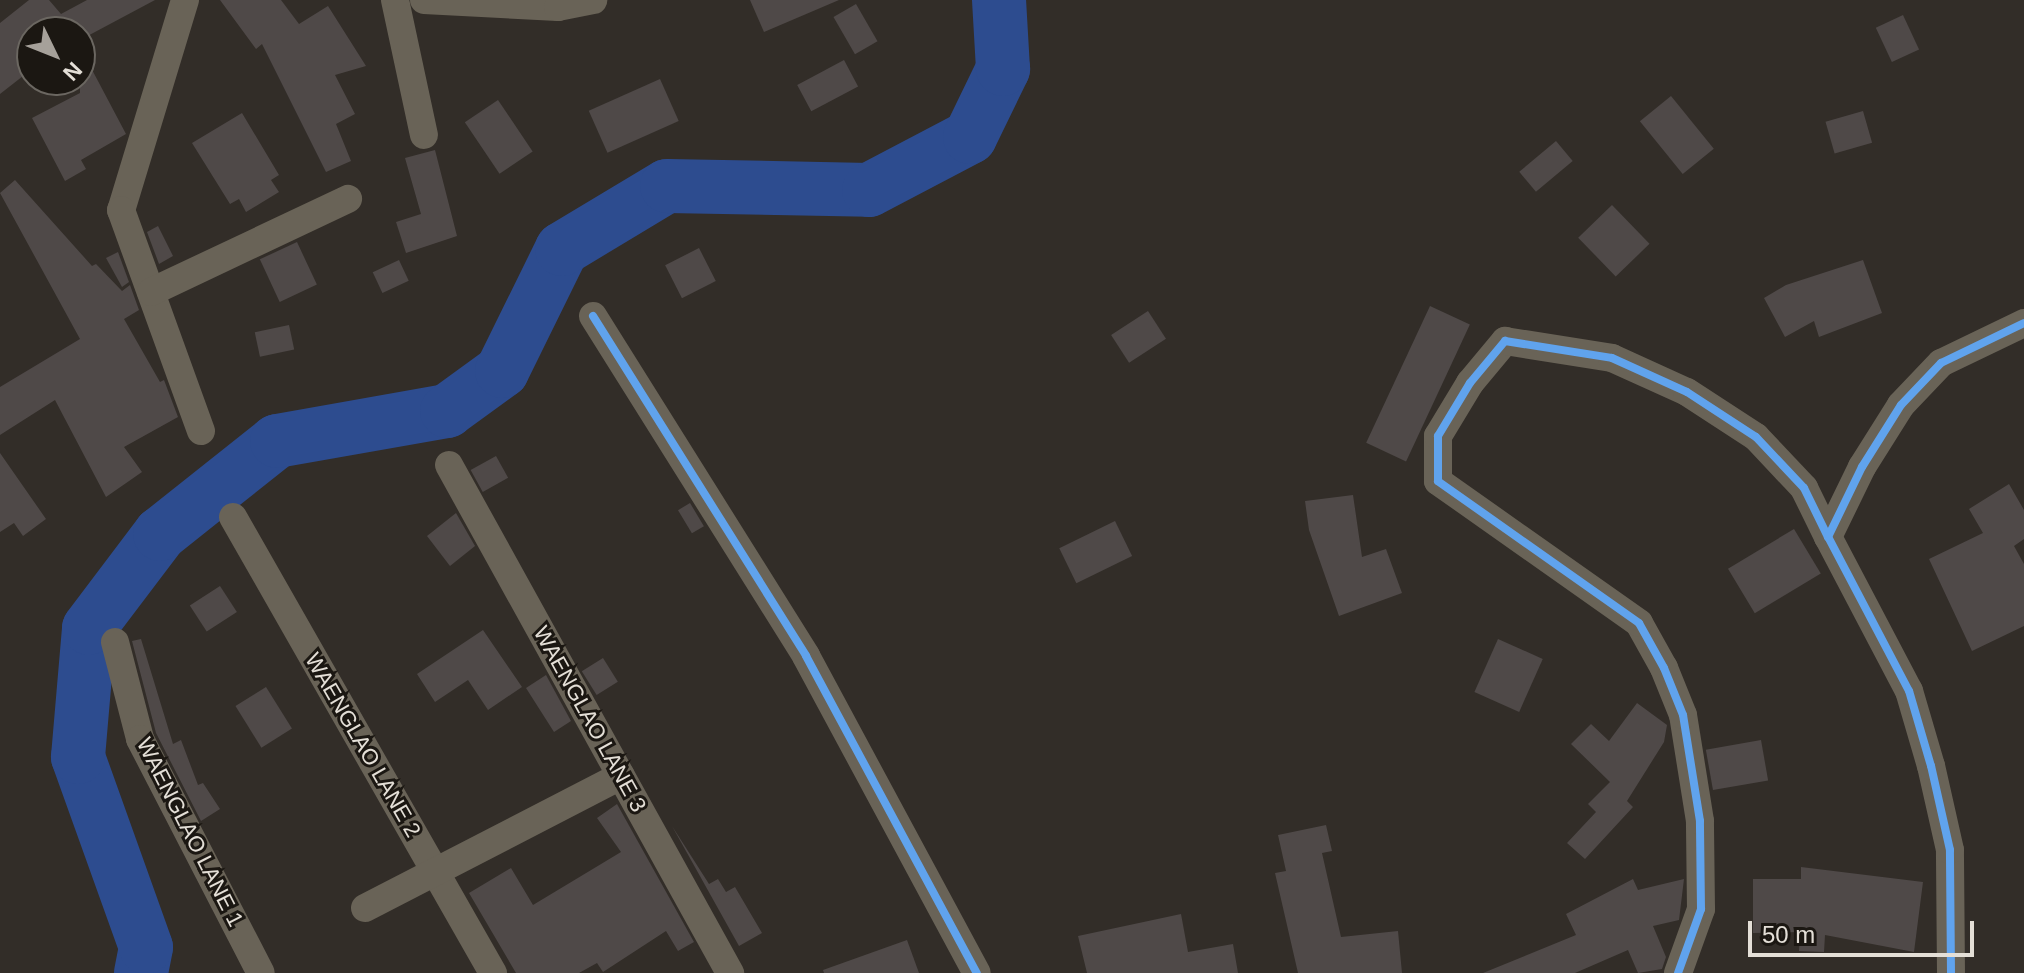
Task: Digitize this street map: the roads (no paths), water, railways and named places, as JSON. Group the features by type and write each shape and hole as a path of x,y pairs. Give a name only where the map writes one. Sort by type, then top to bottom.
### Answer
{"street":[{"path":"185,0 121,210 201,431"},
{"path":"395,0 424,135"},
{"path":"424,0 558,7 593,0"},
{"path":"151,292 348,199"},
{"path":"593,316 806,656 977,973"},
{"path":"1828,537 1862,467 1901,405 1941,363 2024,323"},
{"path":"1678,973 1701,909 1700,821 1683,715 1664,668 1639,623 1438,481 1438,436 1470,383 1505,341 1612,358 1687,392 1756,437 1804,488 1909,691 1931,766 1950,850 1951,973"},
{"name":"WAENGLAO LANE 3","path":"449,465 730,973"},
{"name":"WAENGLAO LANE 2","path":"233,517 493,973"},
{"name":"WAENGLAO LANE 1","path":"115,642 140,739 261,973"},
{"path":"365,908 621,776"}],"waterway":[{"path":"141,973 146,947 78,757 89,628 160,534 277,441 447,411 502,371 562,249 667,186 869,190 970,137 1003,69 999,0"}]}
